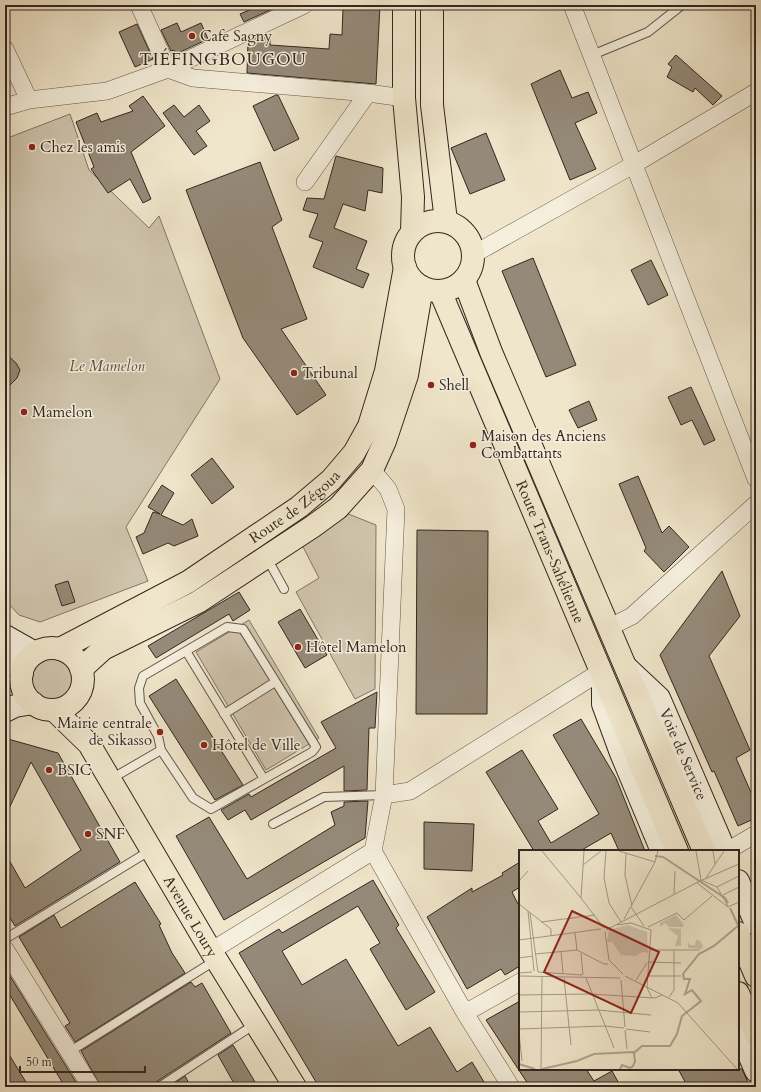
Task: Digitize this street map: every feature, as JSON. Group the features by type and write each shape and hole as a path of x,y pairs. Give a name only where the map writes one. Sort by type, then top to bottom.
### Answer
{"main road":[{"path":"404,5 404,98 413,197 412,232 404,248 405,267"},
{"path":"432,5 432,105 446,221"},
{"path":"412,232 427,222 446,221 462,230 470,241 474,254 470,272 464,280 449,290 431,289"},
{"name":"Route Trans-Sahélienne","path":"405,267 412,279 431,289 602,676 677,850"},
{"name":"Route de Zégoua","path":"60,649 188,582 299,507 332,480 354,453 369,426 374,412 386,371 405,267"},
{"name":"Route Trans-Sahélienne","path":"464,280 491,352 610,627 704,850"},
{"name":"Route de Zégoua","path":"81,669 103,649 198,602 338,508 372,470 385,441 407,375 431,289"},
{"path":"5,636 35,653"},
{"path":"5,641 22,678 25,694 44,707 89,744"},
{"path":"5,700 22,678 26,662 35,653 42,650 60,649 73,656 81,669 82,687 76,698 62,708 15,706 5,711"},
{"name":"Voie de Service","path":"627,668 659,698 726,850"},
{"path":"602,676 603,704 621,753 662,850"},
{"path":"76,698 89,744"},
{"name":"Avenue Loury","path":"89,744 214,955 295,1087"},
{"path":"739,883 756,924"},
{"path":"739,935 756,976"},
{"path":"739,999 747,1045 756,1071"},
{"path":"739,1031 747,1045"}],"street":[{"path":"139,5 168,69 193,78 368,93 404,98"},
{"path":"5,108 29,100 107,91 168,69 304,5"},
{"path":"572,5 756,479"},
{"path":"5,49 29,100"},
{"path":"474,254 633,165 756,92"},
{"path":"305,182 368,93"},
{"path":"372,470 388,489 396,509 384,795 374,851 466,1013 511,1087"},
{"path":"610,627 632,616 756,504"},
{"path":"384,795 410,791 602,676"},
{"path":"728,850 756,834"},
{"path":"214,955 374,851"},
{"path":"5,949 91,1087"},
{"path":"466,1013 519,983"}],"lane":[{"path":"592,56 648,32 682,5"},
{"path":"266,557 284,589"},
{"path":"227,626 243,629 275,682 316,747 312,752 211,809 193,798 161,750 158,736 140,703 139,688 144,676 227,626"},
{"path":"186,651 264,779"},
{"path":"224,714 275,682"},
{"path":"110,779 161,750"},
{"path":"273,824 324,797 384,795"},
{"path":"5,939 152,850"},
{"path":"69,1052 214,955"},
{"path":"158,1087 256,1024"}],"green space":[{"name":"Le Mamelon","path":"70,114 89,170 149,228 159,216 220,379 126,527 148,581 40,622 19,615 5,600 5,139"},
{"path":"346,513 376,525 375,689 355,699 296,592 319,578 300,541"},
{"path":"249,620 319,738 266,770 196,652"},
{"path":"52,656 65,660 71,666 75,679 71,692 65,698 52,702 39,698 33,692 29,679 33,666 39,660"}],"building":[{"path":"261,5 281,5 244,22 240,14"},
{"path":"351,5 380,5 376,84 247,73 248,42 258,37 270,38 270,45 329,49 330,34 342,35 343,9 351,9"},
{"path":"177,23 181,32 201,23 208,39 176,54 174,50 171,51 161,30"},
{"path":"137,24 153,59 135,67 119,32"},
{"path":"676,55 722,96 713,105 695,88 693,92 667,77 672,67 668,64"},
{"path":"560,70 572,98 588,92 597,113 575,123 596,169 570,180 531,84"},
{"path":"278,95 299,139 274,151 253,106"},
{"path":"143,96 165,126 131,152 151,199 143,203 130,179 108,193 91,169 94,167 76,122 97,113 101,122 133,111 129,106"},
{"path":"174,105 184,117 199,105 210,121 196,131 207,146 194,155 163,113"},
{"path":"486,133 505,180 470,194 451,148"},
{"path":"336,156 383,168 382,193 368,190 365,211 343,204 334,228 367,241 356,269 369,274 363,288 313,267 323,242 309,237 318,214 303,210 307,198 324,199"},
{"path":"260,162 282,220 272,227 307,319 281,329 326,395 297,415 243,338 186,190"},
{"path":"533,258 576,365 546,377 502,271"},
{"path":"651,260 668,295 648,305 631,270"},
{"path":"5,353 16,363 20,370 17,378 5,390"},
{"path":"691,387 715,440 704,445 692,420 681,425 668,397"},
{"path":"589,401 597,420 578,428 569,410"},
{"path":"212,458 234,487 212,504 191,475"},
{"path":"638,476 662,533 669,526 689,547 664,572 644,551 646,548 619,484"},
{"path":"162,485 174,493 161,515 183,525 192,519 198,536 174,546 168,543 143,554 136,537 144,533 153,512 160,514 148,507"},
{"path":"417,530 488,531 487,714 416,714"},
{"path":"722,571 740,616 709,656 750,750 736,758 756,804 756,818 738,826 714,771 712,772 660,655"},
{"path":"68,581 75,602 62,606 55,585"},
{"path":"239,592 250,610 233,621 229,614 156,658 148,646"},
{"path":"300,609 327,655 305,668 278,622"},
{"path":"176,679 243,785 215,800 149,696"},
{"path":"377,692 375,728 369,728 367,790 344,791 344,766 251,820 245,810 228,820 221,810 249,794 251,797 336,748 321,722"},
{"path":"581,719 616,778 645,850 619,850 611,833 582,850 533,850 486,772 522,750 558,809 538,821 551,843 599,814 553,735"},
{"name":"SNF","path":"8,739 58,753 120,862 15,926 5,910 5,853 25,888 81,850 31,762 5,817 5,745"},
{"path":"368,801 365,838 224,920 176,836 209,817 247,879 335,825 331,812 344,806 344,802"},
{"path":"424,822 474,824 472,871 424,869"},
{"path":"519,863 519,888 512,892 519,906 519,967 505,975 501,969 467,989 427,917 472,888 472,892 503,875 502,873"},
{"path":"373,880 399,925 396,928 435,992 406,1010 370,949 380,943 358,906 282,951 302,985 346,959 398,1046 430,1027 457,1072 472,1062 487,1087 319,1087 239,953 279,929 282,933"},
{"path":"135,882 161,924 159,925 172,953 185,973 75,1042 65,1026 70,1023 19,937 54,915 61,928"},
{"path":"5,968 79,1087 65,1087 5,987"},
{"path":"191,982 195,987 202,983 231,1033 156,1082 154,1087 101,1087 81,1051"},
{"path":"519,1002 519,1070 587,1070 594,1081 612,1071 621,1087 530,1087 486,1020"},
{"path":"233,1045 258,1087 236,1087 218,1055"},
{"path":"5,1048 29,1087 5,1087"},
{"path":"742,1069 750,1087 688,1087 679,1070"},
{"path":"185,1076 191,1087 169,1087"}],"place":[{"name":"Cafe Sagny","path":"192,36"},
{"name":"Chez les amis","path":"32,147"},
{"name":"Tribunal","path":"294,373"},
{"name":"Shell","path":"431,385"},
{"name":"Mamelon","path":"24,412"},
{"name":"Maison des Anciens Combattants","path":"473,445"},
{"name":"Hôtel Mamelon","path":"298,647"},
{"name":"Mairie centrale de Sikasso","path":"160,732"},
{"name":"Hôtel de Ville","path":"204,745"},
{"name":"BSIC","path":"49,770"},
{"name":"SNF","path":"88,834"}],"district":[{"name":"TIÉFINGBOUGOU","path":"223,59"}]}
